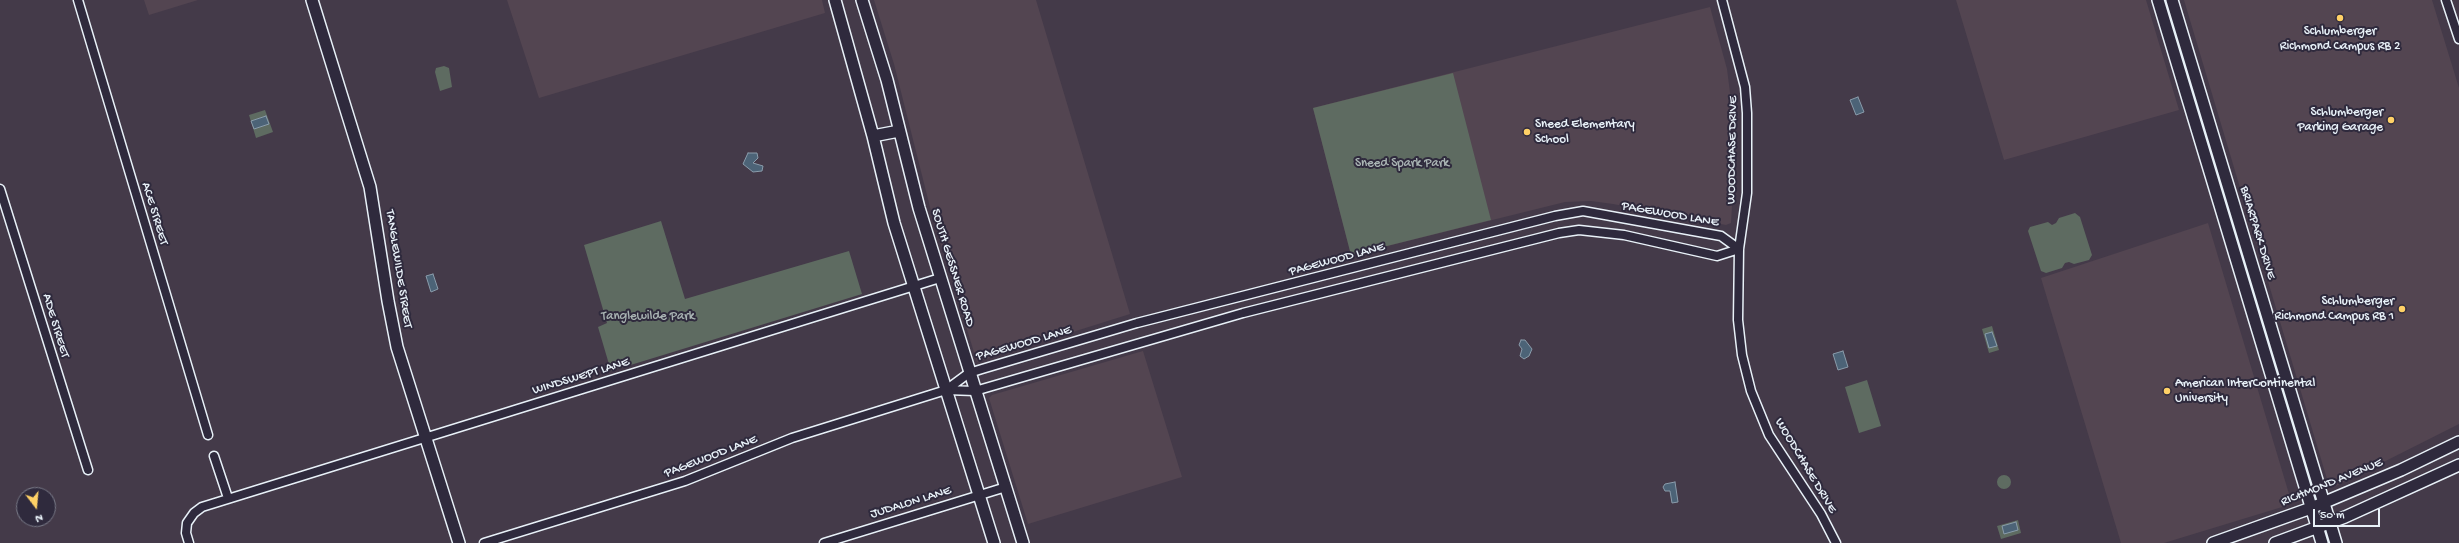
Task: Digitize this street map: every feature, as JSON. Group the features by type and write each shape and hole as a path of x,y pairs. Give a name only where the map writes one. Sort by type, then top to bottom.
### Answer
{"street":[{"name":"ACE STREET","path":"78,0 208,435"},
{"name":"TANGLEWILDE STREET","path":"312,0 370,186 388,301 397,347 459,543"},
{"path":"835,0 874,136 894,223 994,543"},
{"name":"SOUTH GESSNER ROAD","path":"862,0 887,80 899,130 940,278 1023,543"},
{"name":"WOODCHASE DRIVE","path":"1722,0 1745,88 1747,107 1747,194 1739,249 1738,320 1742,355 1751,391 1769,435 1821,514 1836,543"},
{"name":"BRIARPARK DRIVE","path":"2158,0 2322,543"},
{"name":"BRIARPARK DRIVE","path":"2172,0 2336,543"},
{"path":"2446,0 2459,39"},
{"path":"874,136 899,130"},
{"name":"ADE STREET","path":"0,189 88,470"},
{"name":"PAGEWOOD LANE","path":"484,543 686,481 792,438 946,390 969,373 1201,306 1231,300 1554,216 1583,211 1720,236 1739,249"},
{"name":"PAGEWOOD LANE","path":"946,390 975,391 1243,313 1559,233 1579,230 1624,235 1717,256 1739,249"},
{"name":"WINDSWEPT LANE","path":"228,498 940,278"},
{"name":"RICHMOND AVENUE","path":"2213,543 2311,508 2401,470 2459,442"},
{"path":"189,543 186,533 187,523 194,512 202,507 228,498 214,456"},
{"path":"2275,543 2330,523 2459,465"},
{"name":"JUDALON LANE","path":"824,543 1006,487"}],"shaded area":[{"path":"144,0 198,0 149,15"},
{"path":"507,0 822,0 825,13 539,98"},
{"path":"874,0 1036,0 1130,314 977,362 933,219 894,64"},
{"path":"1956,0 2146,0 2179,110 2004,160"},
{"path":"2184,0 2432,0 2459,88 2459,424 2334,487 2327,479"},
{"name":"Sneed Elementary School","path":"1710,7 1727,69 1736,140 1731,223 1726,225 1591,201 1565,202 1351,255 1313,108"},
{"name":"American InterContinental University","path":"2208,223 2292,504 2164,543 2121,543 2041,278"},
{"path":"1143,351 1182,477 1028,524 989,398 992,395"}],"green space":[{"path":"444,66 449,68 452,87 440,91 435,72 436,68"},
{"name":"Sneed Spark Park","path":"1453,73 1491,220 1351,255 1313,108"},
{"path":"265,110 273,132 256,138 249,115"},
{"path":"2075,213 2080,217 2092,255 2089,260 2074,264 2069,262 2065,263 2062,268 2046,273 2041,271 2028,231 2030,227 2048,222 2052,225 2056,223 2059,218"},
{"name":"Tanglewilde Park","path":"661,221 685,299 849,251 862,294 611,371 598,327 607,323 584,245"},
{"path":"1992,326 1999,350 1989,353 1982,329"},
{"path":"1867,380 1881,426 1859,433 1845,387"},
{"path":"2001,475 2007,475 2011,479 2011,485 2007,489 2001,489 1997,485 1997,479"},
{"path":"2018,520 2021,533 2001,539 1997,526"}],"water":[{"path":"1858,97 1864,112 1856,115 1850,100"},
{"path":"266,116 269,124 254,129 251,121"},
{"path":"748,153 757,153 758,158 753,163 763,166 762,171 753,172 743,164"},
{"path":"433,274 438,289 431,292 426,276"},
{"path":"1992,332 1997,346 1989,348 1985,334"},
{"path":"1521,340 1525,340 1532,349 1529,356 1524,359 1520,356 1522,349 1519,345"},
{"path":"1843,351 1848,367 1838,370 1833,354"},
{"path":"1675,482 1678,502 1672,503 1670,491 1665,491 1663,487 1665,484"},
{"path":"2016,522 2018,530 2004,534 2002,526"}],"place":[{"name":"Schlumberger Richmond Campus RB 2","path":"2340,18"},
{"name":"Schlumberger Parking Garage","path":"2391,120"},
{"name":"Sneed Elementary School","path":"1527,132"},
{"name":"Schlumberger Richmond Campus RB 1","path":"2402,309"},
{"name":"American InterContinental University","path":"2167,391"}]}
